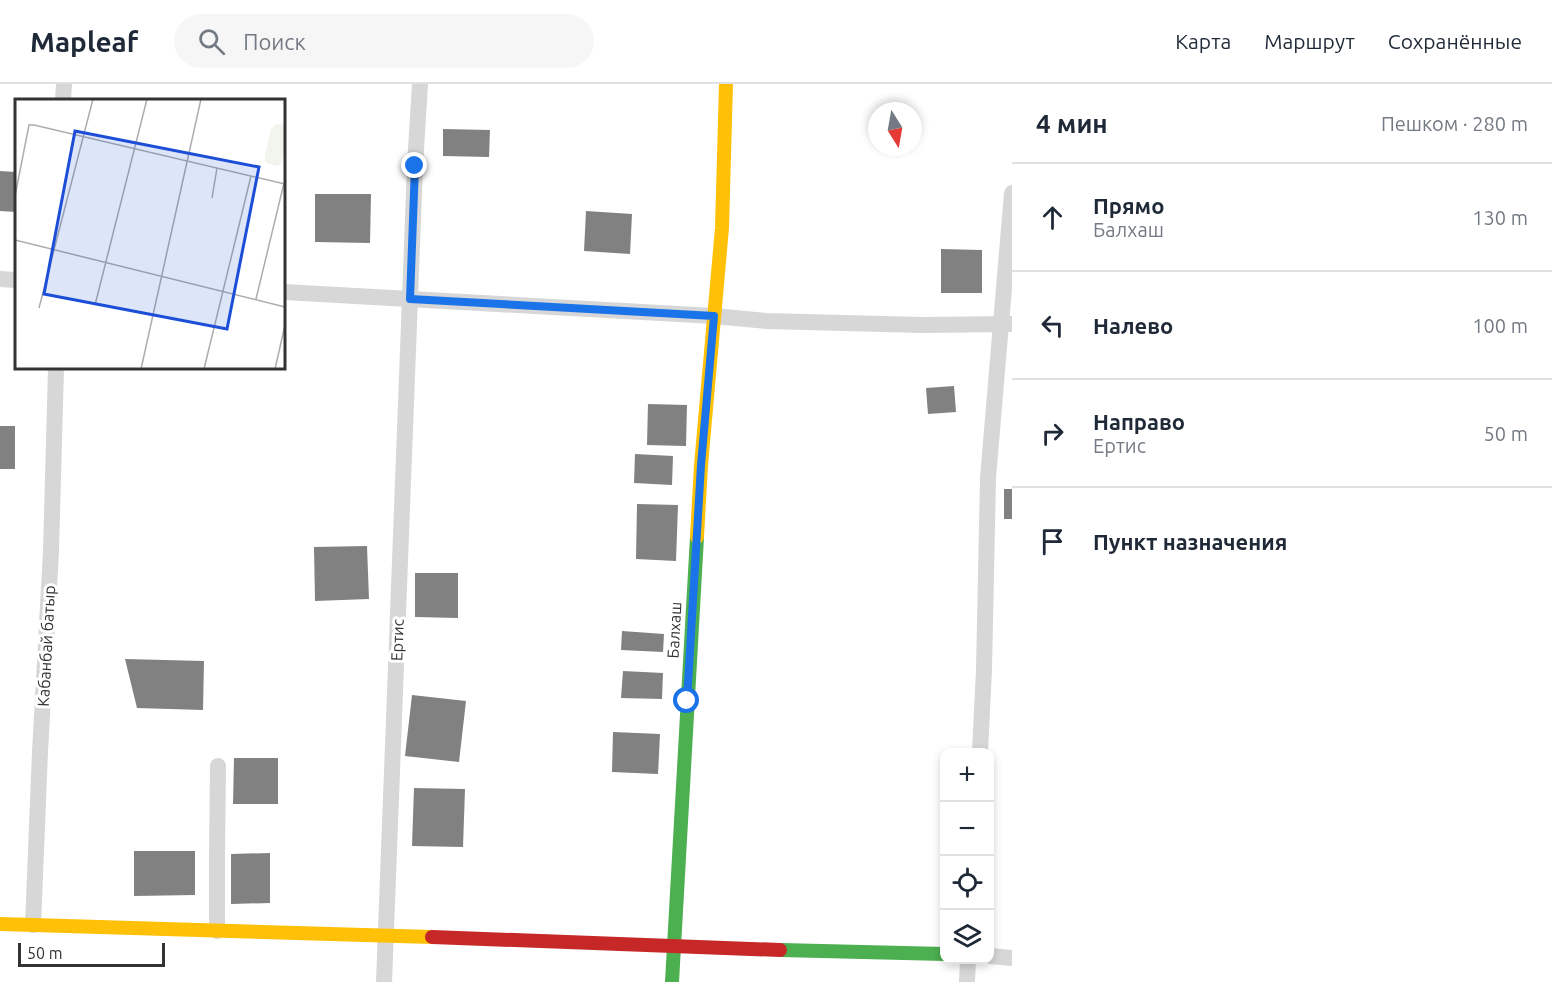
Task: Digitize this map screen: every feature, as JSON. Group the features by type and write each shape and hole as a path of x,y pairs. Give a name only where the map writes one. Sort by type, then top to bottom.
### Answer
{"street":[{"path":"63,99 64,84"},
{"name":"Ертис","path":"384,982 420,84"},
{"name":"Балхаш","path":"672,982 701,465 722,228 726,84"},
{"path":"980,748 988,478 1007,323 1012,193"},
{"path":"0,279 15,280"},
{"path":"285,292 714,316 766,321 898,324 1007,323"},
{"name":"Кабанбай батыр","path":"33,925 51,551 56,369"},
{"path":"217,930 218,766"},
{"path":"0,924 940,954"},
{"path":"994,956 1012,958"},
{"path":"967,982 968,964"}],"building":[{"path":"443,129 490,130 489,157 443,156"},
{"path":"0,171 15,172 15,212 0,211"},
{"path":"315,194 371,194 370,243 315,242"},
{"path":"586,211 632,214 630,254 584,251"},
{"path":"941,249 982,250 982,293 941,293"},
{"path":"954,386 956,412 928,414 926,388"},
{"path":"648,404 687,405 686,446 647,445"},
{"path":"0,426 15,426 15,469 0,469"},
{"path":"635,454 673,456 672,485 634,483"},
{"path":"1004,489 1012,489 1012,519 1004,519"},
{"path":"637,504 678,505 676,561 636,559"},
{"path":"367,546 369,599 315,601 314,547"},
{"path":"415,573 458,573 458,618 415,617"},
{"path":"622,631 664,634 663,652 621,650"},
{"path":"125,659 204,661 203,710 137,708"},
{"path":"623,671 663,673 662,699 621,698"},
{"path":"412,695 466,701 459,762 405,756"},
{"path":"613,732 660,734 658,774 612,772"},
{"path":"234,758 278,758 278,804 233,804"},
{"path":"414,788 465,789 463,847 412,846"},
{"path":"134,851 195,851 195,895 134,896"},
{"path":"270,853 270,903 231,904 231,854"}],"traffic: fast":[{"path":"672,982 697,537"},
{"path":"780,950 940,954"}],"traffic: slow":[{"path":"697,537 701,465 722,228 726,84"},
{"path":"0,924 432,937"}],"traffic: jam":[{"path":"432,937 780,950"}],"route":[{"path":"415,166 410,299 714,316 701,465 687,701"}]}
